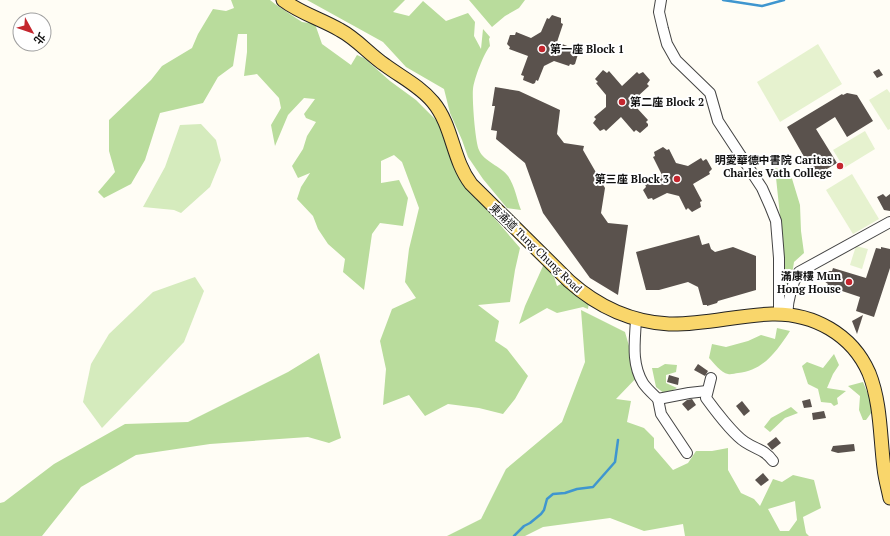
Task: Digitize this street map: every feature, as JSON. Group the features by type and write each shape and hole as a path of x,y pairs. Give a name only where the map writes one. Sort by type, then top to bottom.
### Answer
{"main road":[{"name":"東涌道 Tung Chung Road","path":"283,0 299,10 347,34 385,65 428,95 442,113 448,126 459,165 468,180 577,288 591,299 608,308 636,319 659,323 682,324 762,315 783,315 812,320 832,330 844,339 854,349 865,366 876,398 884,468 890,498"}],"street":[{"path":"661,0 660,12 667,44 676,60 710,93 718,121 762,188 776,221 783,315"},
{"path":"783,315 799,272 890,222"},
{"path":"636,319 634,351 636,370 644,384 658,400 661,414 687,453"},
{"path":"711,378 706,398 714,409 744,442 767,454 773,461"},
{"path":"658,400 689,392 707,391"}],"green space":[{"path":"231,0 270,0 302,22 315,24 322,44 351,65 357,55 364,58 390,81 416,100 440,124 468,187 520,248 510,302 478,305 499,321 495,341 507,349 528,376 515,399 503,414 479,408 448,404 425,416 409,395 383,405 386,369 380,341 392,309 416,298 405,282 409,249 419,208 402,162 394,155 381,161 381,183 399,180 408,198 403,226 380,223 372,234 364,290 343,272 345,259 328,244 318,229 313,216 297,199 301,187 310,173 298,178 292,166 303,149 307,136 316,122 306,118 304,114 315,99 304,98 288,115 275,146 271,125 281,108 279,98 257,74 244,76 247,52 247,34 238,34 233,66 218,77 203,103 160,113 145,160 131,184 104,198 98,192 115,172 109,151 109,120 151,80 162,66 192,48 198,34 213,9 226,11 234,8"},
{"path":"307,0 405,0 393,12 409,16 423,1 446,21 468,13 475,22 474,36 481,49 483,29 490,37 490,46 480,66 473,89 474,120 479,150 485,158 508,176 521,210 507,208 483,179 468,157 450,113 444,89 406,67 383,42"},
{"path":"469,0 525,0 519,8 505,16 492,27"},
{"path":"818,44 842,84 780,122 757,82"},
{"path":"887,89 890,93 890,129 888,130 869,100"},
{"path":"201,124 216,140 221,160 210,187 181,213 174,210 143,207 165,167 180,125"},
{"path":"865,131 875,149 844,168 833,150"},
{"path":"775,168 790,172 800,205 804,253 794,262 790,288 786,287 782,269 782,235"},
{"path":"852,174 879,219 853,234 826,190"},
{"path":"856,246 868,249 862,269 850,265"},
{"path":"543,266 551,267 557,286 565,282 589,302 588,309 583,307 557,313 547,308 519,324 525,306"},
{"path":"195,277 204,291 184,342 102,428 83,402 91,364 109,334 153,292"},
{"path":"581,310 625,332 631,353 641,373 616,399 631,401 627,422 644,428 654,438 654,448 673,470 688,463 696,451 712,451 728,448 728,470 741,493 754,499 760,506 773,479 782,482 793,475 814,480 821,508 803,517 806,533 809,536 685,536 683,524 644,531 610,518 543,527 525,536 447,536 481,519 506,469 562,422 585,362","holes":["795,501 797,520 789,531 780,531 768,509"]},
{"path":"777,328 790,331 774,353 755,368 728,374 720,370 709,358 712,344 726,347 748,341 761,335 775,339"},
{"path":"319,353 341,438 329,443 308,437 210,444 136,455 81,487 42,536 0,536 0,503 4,502 54,464 125,424 188,422 288,372"},
{"path":"834,354 839,365 827,388 846,391 837,398 838,404 834,406 831,403 821,402 818,389 808,384 802,366 807,362 823,368"},
{"path":"665,364 677,365 676,372 666,375 666,383 677,388 665,394 656,387 652,368 658,368"},
{"path":"863,382 874,409 866,420 863,420 859,410 860,396 848,386"},
{"path":"791,407 798,413 785,418 770,432 764,427 771,418"}],"building":[{"name":"第一座 Block 1","path":"552,15 561,18 561,23 563,24 557,42 575,49 574,52 578,54 575,64 573,65 570,64 569,66 554,61 544,66 538,81 536,80 533,84 523,80 524,76 521,75 528,56 509,49 510,47 507,44 510,35 515,35 516,32 531,38 541,32 547,18 549,19"},
{"path":"879,69 883,75 877,78 873,72"},
{"name":"第二座 Block 2","path":"603,70 607,73 609,71 622,86 637,72 639,74 643,72 650,80 647,84 649,86 637,97 637,108 648,120 646,122 648,126 640,133 636,130 634,132 621,117 606,131 604,129 600,131 593,123 596,119 594,117 606,107 606,95 596,83 598,82 595,79"},
{"path":"495,87 519,91 560,110 557,134 564,143 584,146 583,150 605,188 601,213 608,223 628,225 618,295 590,278 543,213 525,163 496,139 497,131 491,130 495,106 492,106"},
{"path":"847,93 857,95 873,121 847,137 835,117 816,129 837,163 815,176 787,127 842,94"},
{"name":"第三座 Block 3","path":"663,147 667,150 669,149 676,163 688,166 701,158 703,161 706,159 707,160 712,169 709,172 710,174 693,184 702,201 700,202 701,207 692,212 688,208 686,210 679,196 667,193 653,200 652,198 648,199 643,190 646,187 645,184 662,175 653,157 655,156 654,152"},
{"path":"883,194 886,197 890,194 890,211 884,210 877,197"},
{"path":"699,235 702,245 709,243 711,249 715,252 733,247 756,256 756,290 718,301 717,303 707,306 703,305 698,287 688,282 659,290 646,290 636,252"},
{"name":"滿康樓 Mun Hong House","path":"881,247 890,249 890,268 874,317 856,311 860,297 827,286 828,284 824,281 827,271 832,271 833,268 866,278 876,248 881,249"},
{"path":"863,315 857,334 852,321"},
{"path":"698,364 708,371 705,376 694,370"},
{"path":"669,375 679,378 678,385 667,382"},
{"path":"692,399 696,405 688,411 682,404 687,400"},
{"path":"810,399 812,407 804,408 802,401"},
{"path":"742,401 750,411 744,416 736,406"},
{"path":"824,411 826,418 813,420 812,413"},
{"path":"776,437 781,443 772,450 767,444"},
{"path":"854,444 855,451 838,453 831,451 833,446"},
{"path":"763,473 769,480 761,486 755,480"}],"waterway":[{"path":"723,0 762,6 784,0"},
{"path":"514,536 524,526 541,514 544,510 547,499 553,494 593,487 615,462 618,440"}],"place":[{"name":"第一座 Block 1","path":"542,49"},
{"name":"第二座 Block 2","path":"622,102"},
{"name":"明愛華德中書院 Caritas Charles Vath College","path":"840,166"},
{"name":"第三座 Block 3","path":"677,179"},
{"name":"滿康樓 Mun Hong House","path":"849,282"}]}
